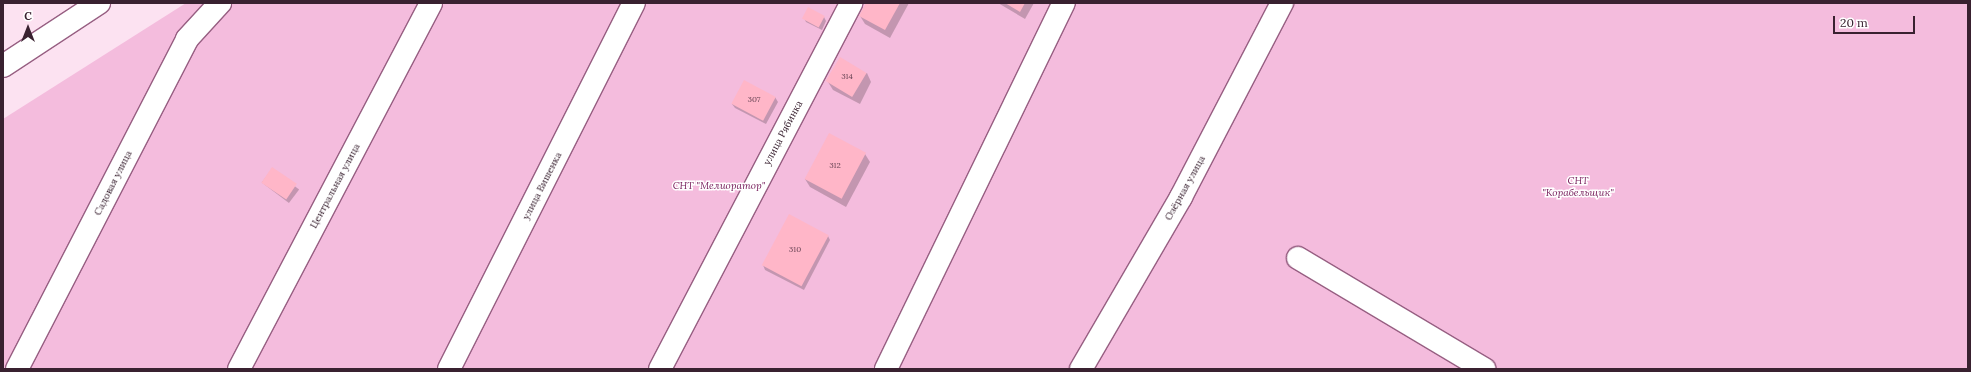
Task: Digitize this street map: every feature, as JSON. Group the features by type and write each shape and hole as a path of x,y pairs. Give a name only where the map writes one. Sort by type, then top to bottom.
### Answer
{"street":[{"path":"3,66 100,3"},
{"name":"Садовая улица","path":"17,369 187,39 220,3"},
{"name":"Центральная улица","path":"239,369 430,3"},
{"name":"улица Вишенка","path":"449,369 634,3"},
{"name":"улица Рябинка","path":"660,369 851,3"},
{"path":"886,369 1064,3"},
{"name":"Озёрная улица","path":"1081,369 1181,196 1282,3"},
{"path":"1298,258 1484,369"}],"green space":[{"name":"СНТ \"Мелиоратор\"","path":"186,3 1968,3 1968,369 3,369 3,119"}],"building":[{"path":"866,3 900,3 885,30 859,16"},
{"path":"1005,3 1025,3 1020,12"},
{"path":"808,7 825,16 819,27 802,18"},
{"path":"840,57 867,73 852,97 826,81"},
{"path":"744,80 776,97 763,121 731,104"},
{"path":"829,133 866,153 842,199 805,179"},
{"path":"272,167 297,184 286,200 261,183"},
{"path":"789,214 829,235 802,286 762,265"}],"park label":[{"name":"СНТ \"Корабельщик\"","path":"1578,186"}]}
